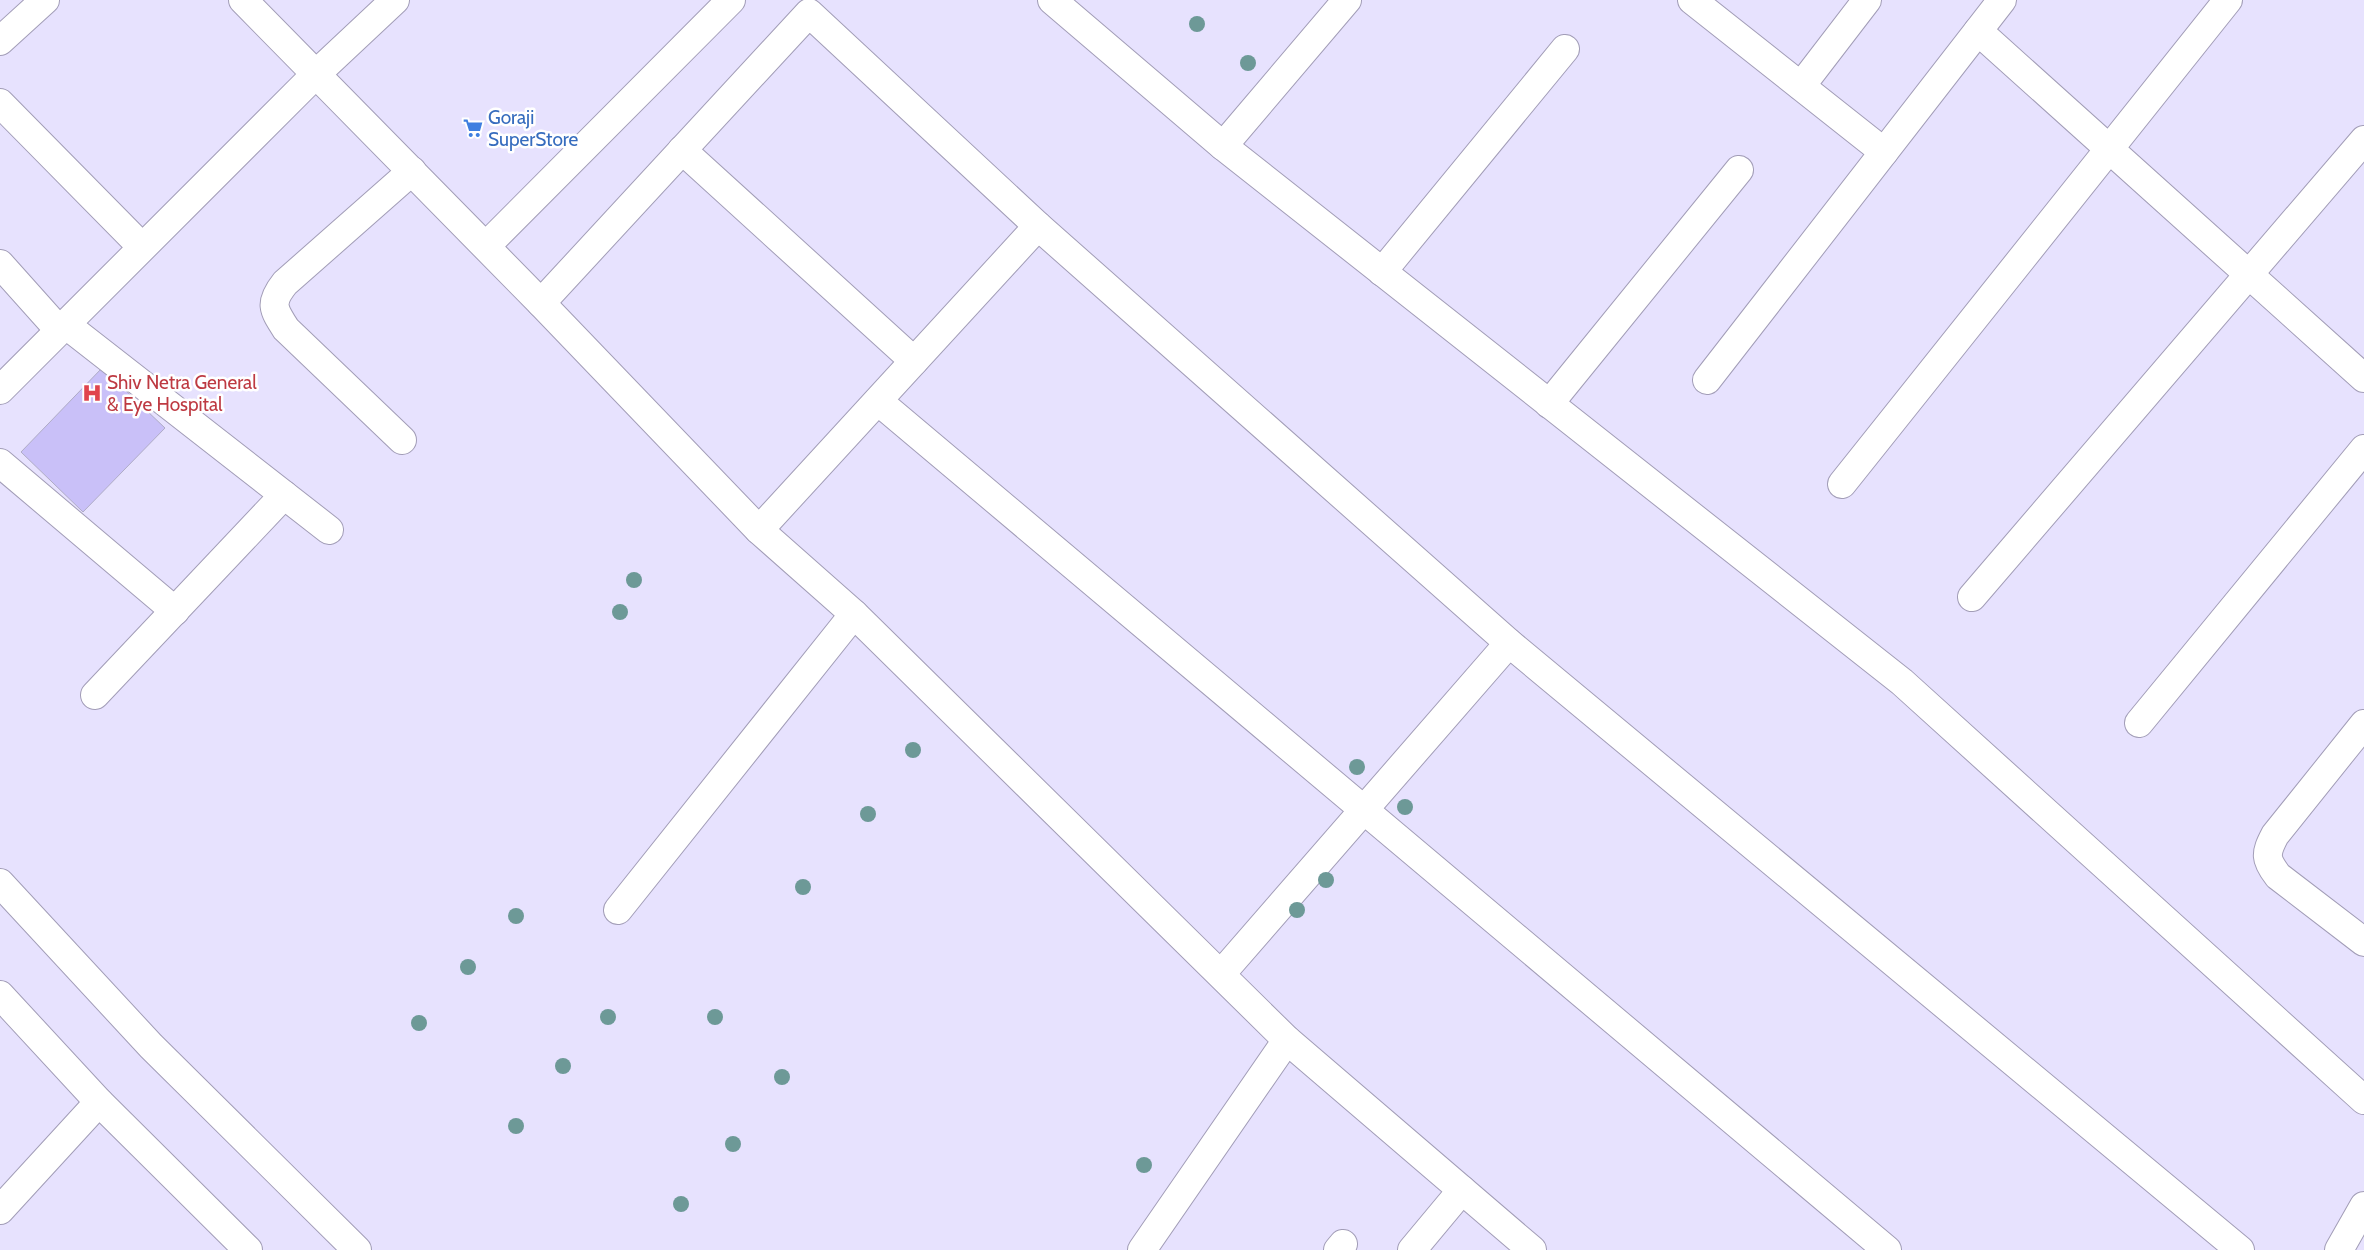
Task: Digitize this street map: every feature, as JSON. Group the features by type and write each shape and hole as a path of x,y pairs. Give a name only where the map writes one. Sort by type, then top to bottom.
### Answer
{"street":[{"path":"0,41 45,0"},
{"path":"243,0 486,246 759,530 854,614 1288,1040 1532,1250"},
{"path":"0,390 315,75 395,0"},
{"path":"486,246 731,0"},
{"path":"1052,0 1222,146 1902,682 2364,1100"},
{"path":"1222,146 1347,0"},
{"path":"1692,0 1884,152"},
{"path":"1801,86 1867,0"},
{"path":"1707,380 2002,0"},
{"path":"1842,484 2228,0"},
{"path":"541,303 810,13 1038,226 1509,643 2240,1250"},
{"path":"1978,31 2364,378"},
{"path":"1382,272 1565,48"},
{"path":"0,103 142,247"},
{"path":"1972,597 2364,140"},
{"path":"682,150 914,361"},
{"path":"1549,404 1739,170"},
{"path":"402,440 286,330 275,312 275,296 285,283 412,171"},
{"path":"759,530 1038,226"},
{"path":"0,264 62,327 329,530"},
{"path":"878,401 1887,1250"},
{"path":"2139,723 2364,449"},
{"path":"0,463 175,611"},
{"path":"95,696 284,495"},
{"path":"618,910 854,614"},
{"path":"1221,974 1509,643"},
{"path":"2364,724 2275,835 2267,851 2269,864 2278,876 2364,942"},
{"path":"0,883 151,1046 357,1250"},
{"path":"0,995 99,1102 248,1250"},
{"path":"1142,1250 1288,1040"},
{"path":"0,1210 99,1102"},
{"path":"1412,1250 1462,1190"},
{"path":"2339,1250 2364,1206"}],"building":[{"path":"102,368 165,428 83,512 21,452"}],"place":[{"name":"Goraji SuperStore","path":"473,128"},
{"name":"Shiv Netra General & Eye Hospital","path":"92,393"}]}
